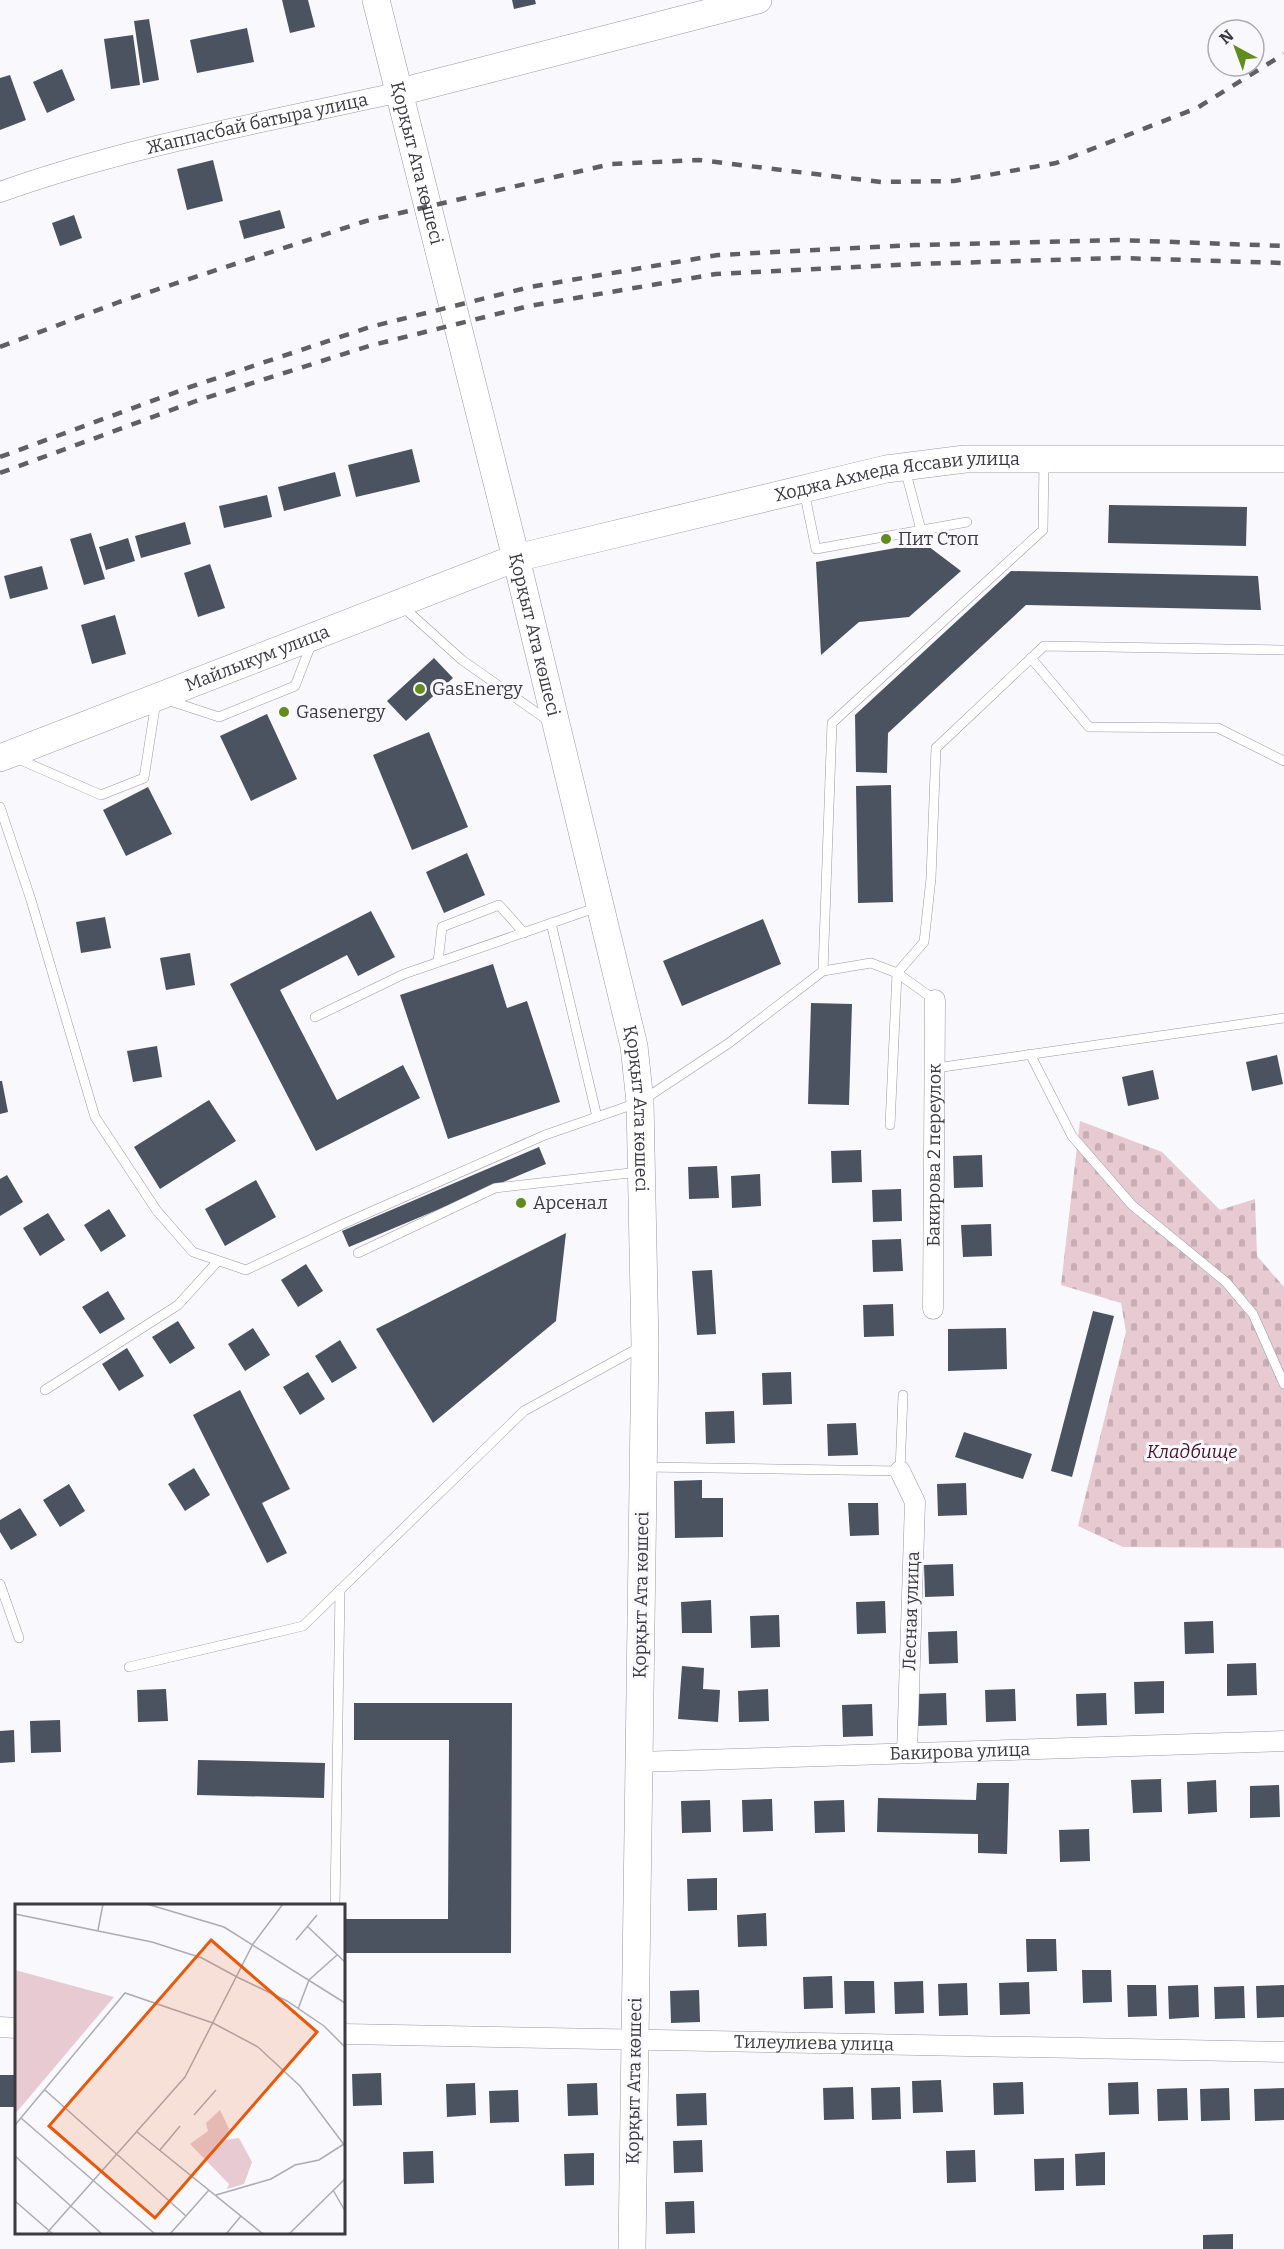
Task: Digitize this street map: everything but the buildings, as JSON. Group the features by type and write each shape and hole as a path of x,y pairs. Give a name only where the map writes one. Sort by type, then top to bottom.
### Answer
{"main road":[{"name":"Қорқыт Ата көшесі","path":"376,0 516,558 634,1046 640,1102 645,1345 632,2249"},
{"name":"Жаппасбай батыра улица","path":"400,92 758,0"},
{"name":"Ходжа Ахмеда Яссави улица","path":"516,558 804,489 904,467 965,459 1284,459"},
{"name":"Майлыкум улица","path":"4,757 516,558"}],"street":[{"name":"Жаппасбай батыра улица","path":"0,192 48,175 127,153 400,92"},
{"name":"Бакирова 2 переулок","path":"933,1309 935,1000"},
{"name":"Лесная улица","path":"900,1471 915,1502 907,1754"},
{"name":"Бакирова улица","path":"638,1762 1284,1741"},
{"name":"Тилеулиева улица","path":"345,2034 1284,2052"}],"lane":[{"path":"823,971 832,723 1043,530 1044,459"},
{"path":"904,467 921,530"},
{"path":"804,489 816,549 967,522"},
{"path":"399,603 462,660 557,727"},
{"path":"4,757 101,795 144,778 157,697 219,717 295,686 314,636"},
{"path":"890,1125 897,973 924,942 931,878 936,748 1044,646 1284,650"},
{"path":"1031,658 1089,727 1218,728 1284,761"},
{"path":"0,807 31,900 95,1117 157,1210 193,1252 246,1270 343,1224 535,1139 640,1102 729,1043 823,971 871,963 897,973 935,1000"},
{"path":"438,962 442,927 499,905 525,933"},
{"path":"315,1017 404,974 600,907"},
{"path":"551,923 597,1117"},
{"path":"936,1068 1284,1018"},
{"path":"1030,1054 1072,1136 1132,1205 1226,1282 1253,1314 1284,1384"},
{"path":"358,1253 495,1188 642,1172"},
{"path":"45,1390 178,1305 218,1261"},
{"path":"129,1667 303,1626 524,1411 645,1345"},
{"path":"643,1467 900,1471 903,1395"},
{"path":"0,1584 19,1638"},
{"path":"335,1904 340,1590"}],"green space":[{"name":"Кладбище","path":"1080,1121 1162,1152 1220,1210 1255,1199 1257,1256 1284,1287 1284,1548 1123,1547 1078,1526 1126,1332 1121,1303 1061,1285"}],"railway":[{"path":"0,347 119,302 366,221 611,164 699,160 881,182 954,181 1056,163 1197,108 1284,54"},
{"path":"0,457 190,387 370,327 530,287 718,255 915,245 1118,240 1284,246"},
{"path":"0,473 196,401 369,346 529,306 716,274 916,264 1119,258 1284,263"}],"place":[{"name":"Пит Стоп","path":"886,539"},
{"name":"GasEnergy","path":"420,689"},
{"name":"Gasenergy","path":"284,712"},
{"name":"Арсенал","path":"521,1203"}]}
